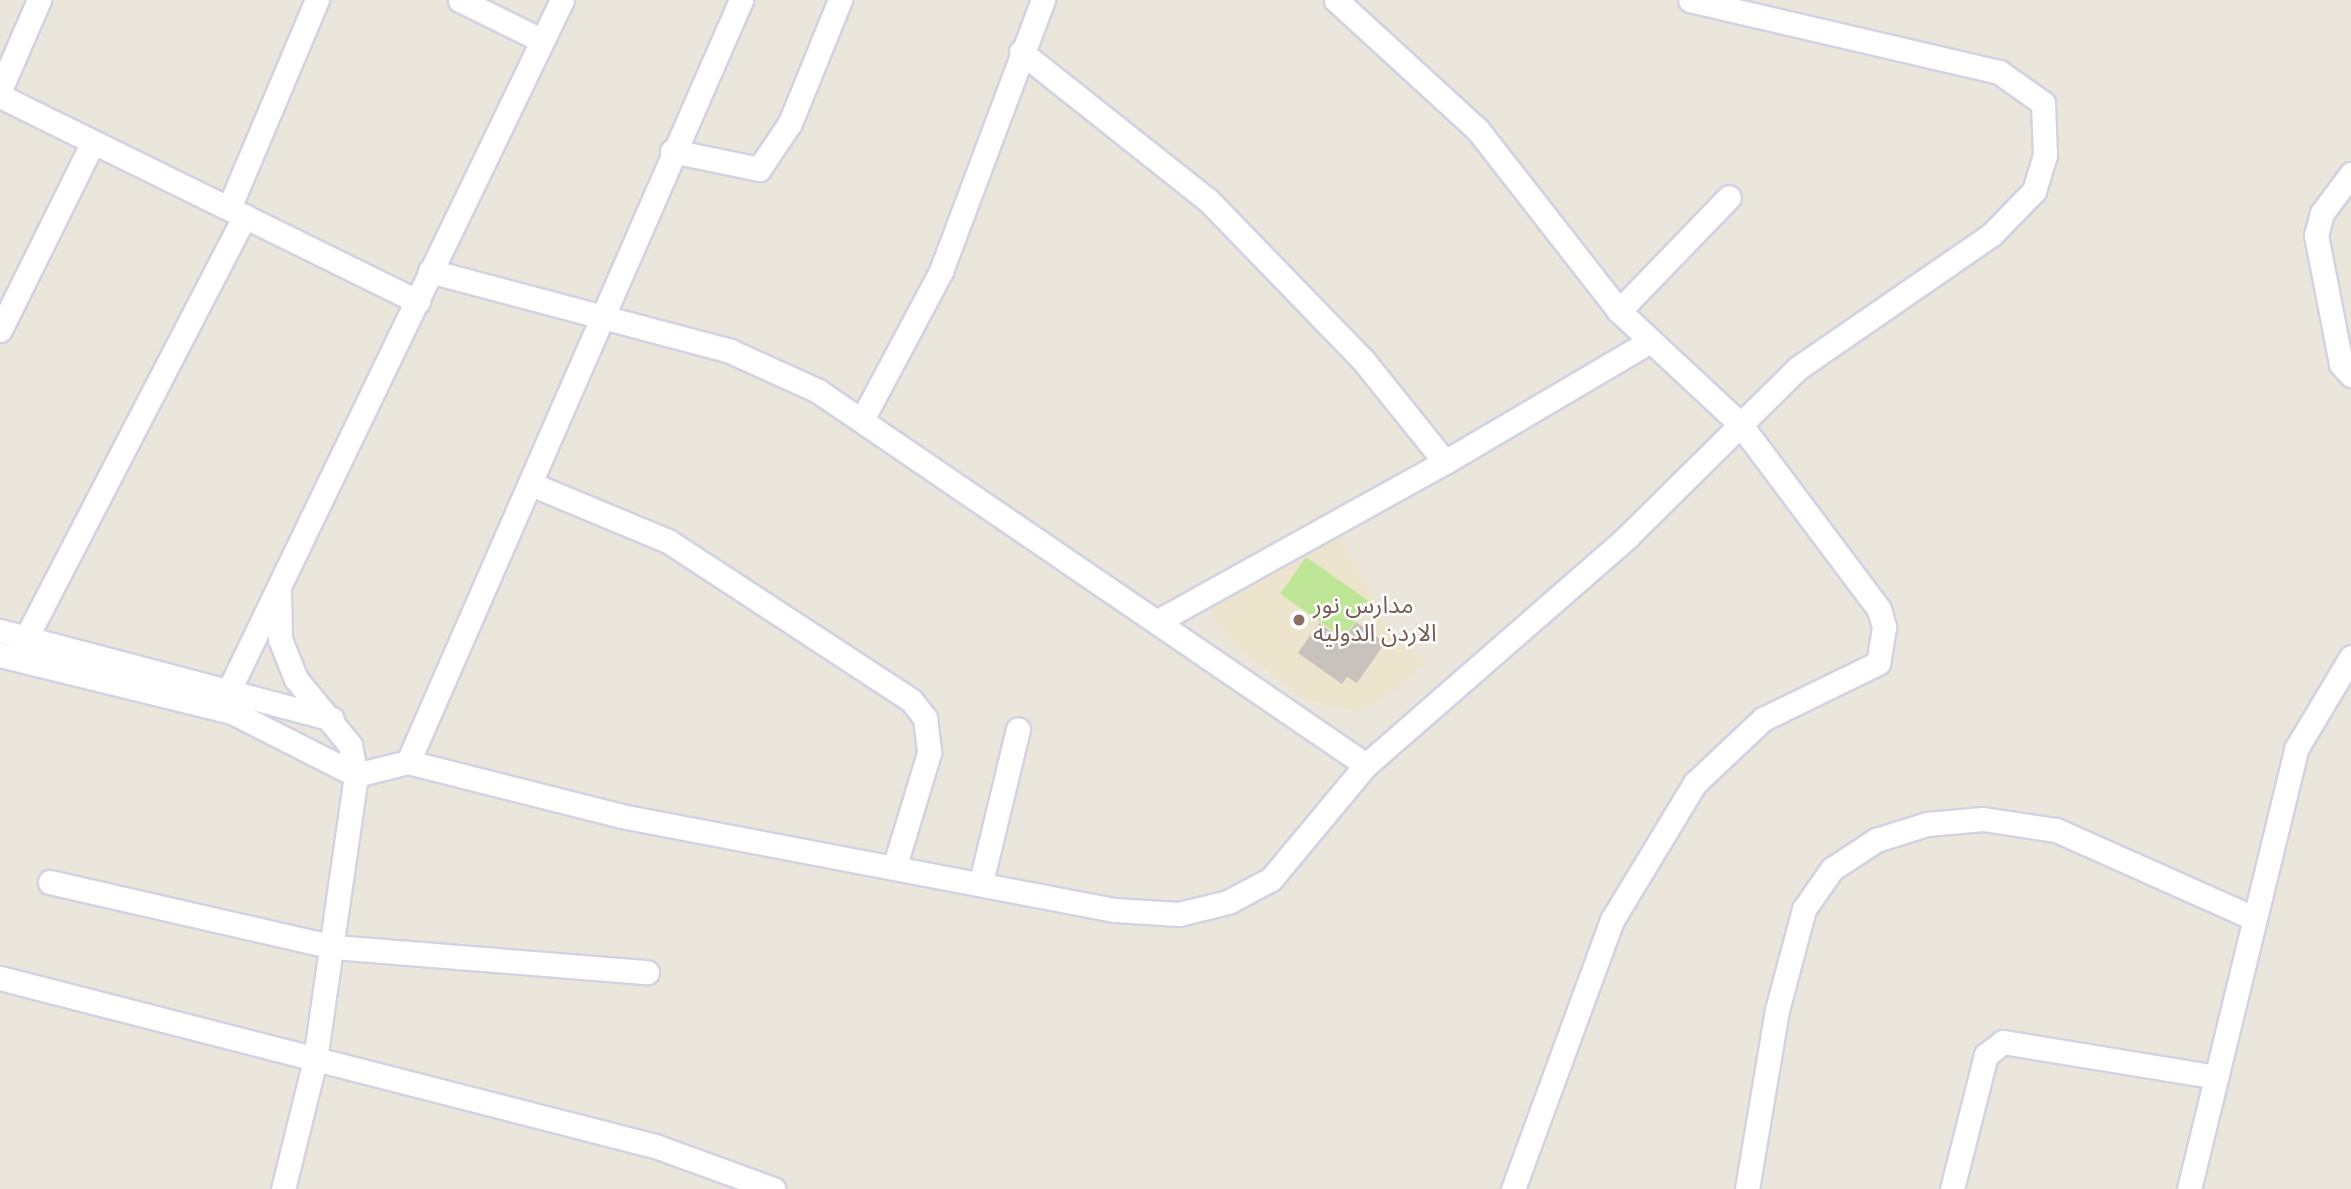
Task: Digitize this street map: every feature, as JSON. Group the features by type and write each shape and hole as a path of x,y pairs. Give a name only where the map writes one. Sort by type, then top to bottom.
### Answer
{"street":[{"path":"0,90 39,0"},
{"path":"27,636 237,212 317,0"},
{"path":"460,0 541,40"},
{"path":"232,712 230,688 562,0"},
{"path":"408,762 531,484 672,151 741,0"},
{"path":"672,151 759,169 790,123 840,0"},
{"path":"864,416 941,271 1021,52 1043,0"},
{"path":"1336,0 1477,129 1619,311 1649,342 1740,424 1880,609 1883,654 1851,678 1763,719 1695,783 1612,920 1513,1189"},
{"path":"0,655 232,712 356,775 408,762 621,816 895,865 1114,910 1209,909 1271,879 1366,765 1627,537 1798,368 2020,212 2035,191 2045,155 2046,113 2031,92 1999,72 1690,0"},
{"path":"1021,52 1208,200 1363,360 1445,462"},
{"path":"0,96 92,144 418,302"},
{"path":"0,330 92,144"},
{"path":"2350,176 2322,213 2316,235 2341,364 2351,375"},
{"path":"1619,311 1729,197"},
{"path":"430,271 760,362 864,416 1366,765"},
{"path":"1158,621 1445,462 1649,342"},
{"path":"531,484 700,559 911,700 925,718 929,752 895,865"},
{"path":"279,588 284,649 296,679 332,719 350,746 356,775 334,947 315,1060 283,1189"},
{"path":"0,631 230,688 332,719"},
{"path":"2189,1189 2251,917 2296,750 2351,657"},
{"path":"981,882 1018,729"},
{"path":"1746,1189 1777,1010 1804,909 1832,869 1876,840 1927,824 1983,819 2056,830 2251,917"},
{"path":"50,882 334,947 647,972"},
{"path":"0,978 655,1146 773,1189"},
{"path":"1952,1189 1986,1055 2003,1042 2216,1077"}],"shaded area":[{"name":"مدارس نور الاردن الدوليه","path":"1333,528 1380,606 1374,611 1425,662 1403,685 1358,712 1303,699 1225,636 1212,614 1213,603"}],"green space":[{"path":"1306,557 1369,601 1343,638 1280,594"}],"building":[{"path":"1356,622 1385,643 1357,683 1347,677 1342,684 1298,653 1319,623 1343,640"}],"place":[{"name":"مدارس نور الاردن الدوليه","path":"1299,620"}]}
